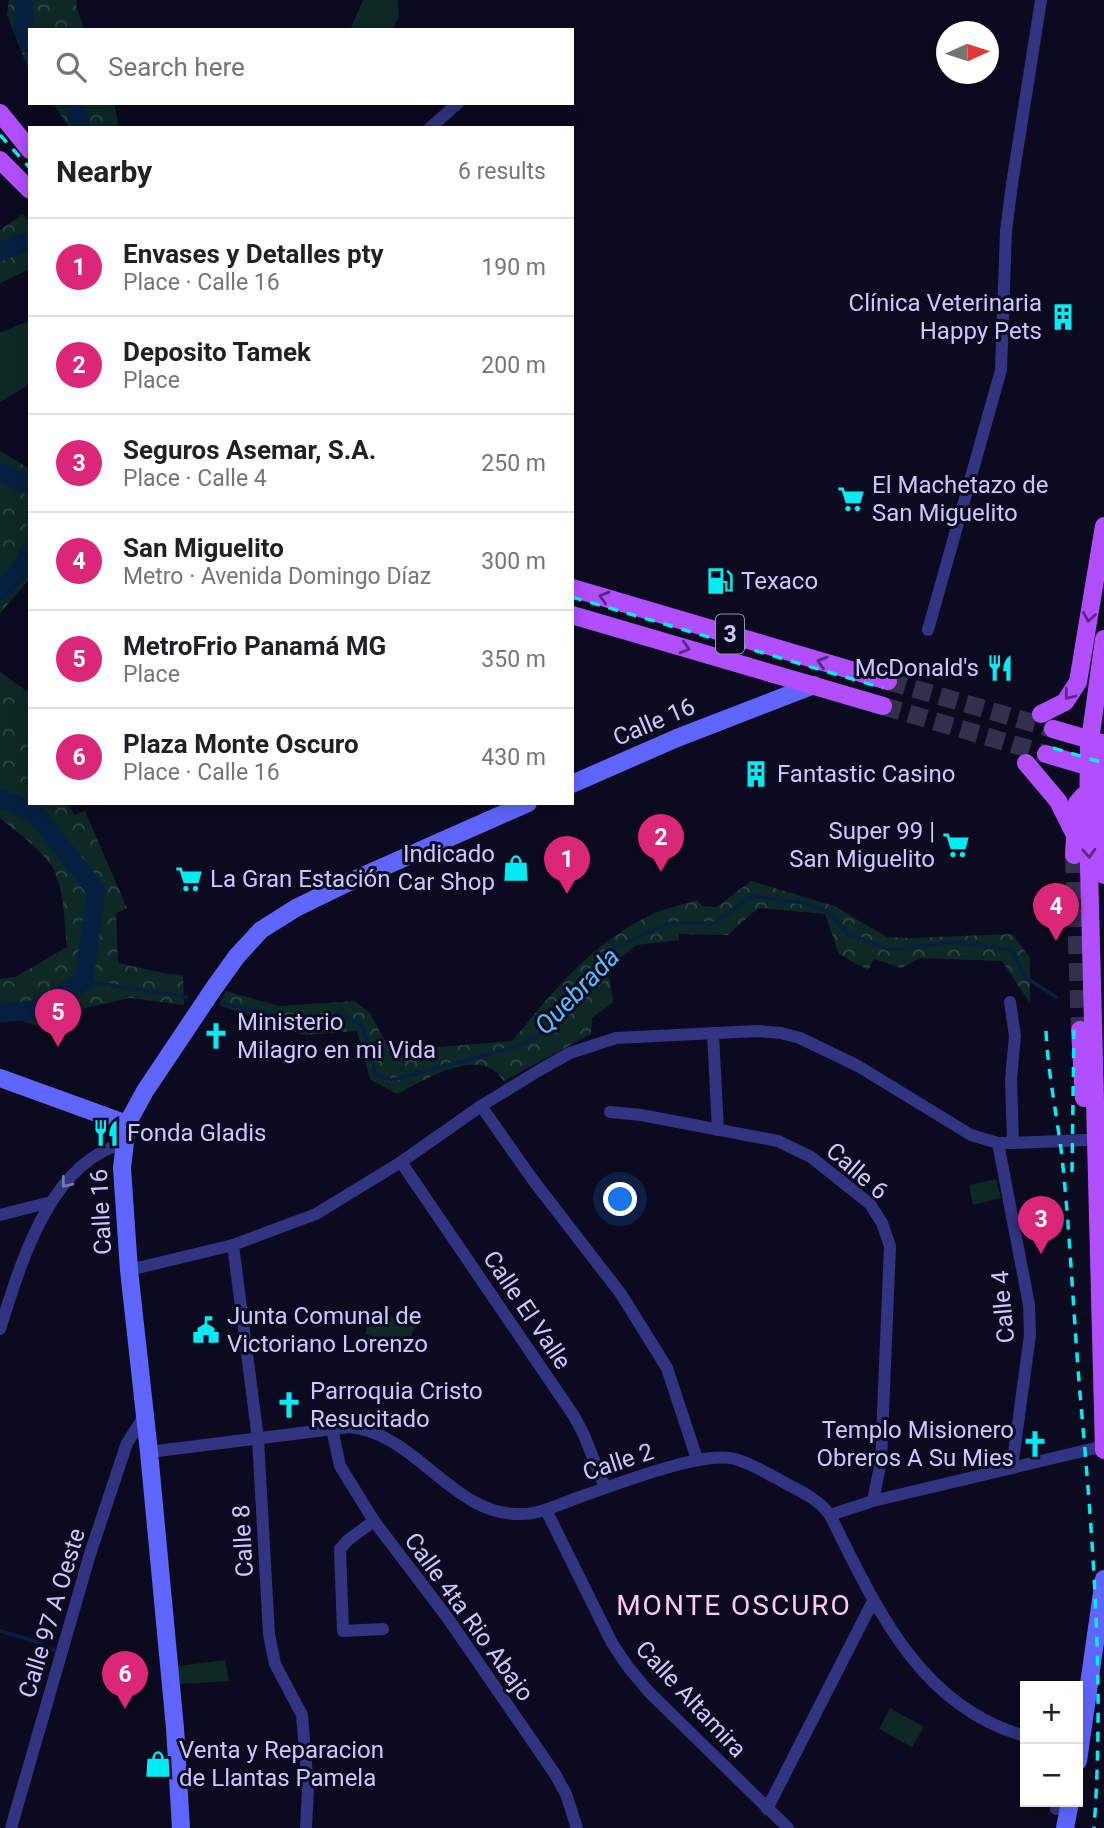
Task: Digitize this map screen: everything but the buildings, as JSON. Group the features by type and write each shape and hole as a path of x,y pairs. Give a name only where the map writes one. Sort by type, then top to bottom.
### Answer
{"main road":[{"path":"0,113 28,148"},
{"path":"0,160 28,188"},
{"path":"1041,714 1069,698 1078,682 1104,526"},
{"name":"3","path":"574,589 888,681"},
{"name":"3","path":"574,616 883,706"},
{"path":"1104,639 1089,748 1088,815 1104,1448"},
{"path":"1082,665 1092,681 1104,684"},
{"path":"755,706 768,687 766,676 761,670"},
{"name":"Calle 16","path":"574,783 677,737 814,685"},
{"path":"1054,729 1104,744"},
{"path":"1104,749 1101,803 1104,875"},
{"path":"1046,754 1104,772"},
{"path":"1026,763 1058,801 1074,833"},
{"path":"1074,855 1075,808 1080,799 1091,794 1104,795"},
{"name":"Calle 16","path":"181,1828 175,1728 129,1270 122,1168 127,1124 145,1091 214,988 237,956 261,930 296,908 347,883 523,805"},
{"path":"1080,1030 1088,1181 1097,1212"},
{"path":"0,1078 127,1124"},
{"path":"1080,1744 1104,1579"},
{"path":"1062,1807 1065,1828"}],"street":[{"path":"928,630 1001,370 1006,231 1041,0"},
{"path":"432,126 456,105"},
{"path":"1010,1002 1015,1036 1011,1079 1013,1143"},
{"path":"129,1270 233,1245 316,1214 401,1162 481,1105 538,1071 592,1044 616,1038 757,1031 800,1038 858,1066 971,1135 998,1143 1086,1140"},
{"path":"713,1032 718,1130"},
{"path":"481,1105 533,1180 621,1294 667,1368 697,1459"},
{"name":"Calle 6","path":"610,1112 778,1141 811,1157 870,1203 883,1223 890,1246 881,1461 873,1502"},
{"path":"0,1329 19,1268 51,1202 70,1177 90,1158 107,1147 124,1143"},
{"name":"Calle 4","path":"998,1143 1030,1325 1012,1468"},
{"name":"Calle El Valle","path":"401,1162 574,1416 605,1488"},
{"path":"0,1215 51,1202"},
{"name":"Calle 8","path":"233,1245 258,1439 270,1641 275,1664 302,1715 308,1789 306,1828"},
{"name":"Calle 97 A Oeste","path":"11,1828 90,1554 127,1443 145,1415"},
{"name":"Calle 2","path":"149,1452 332,1429 363,1428 391,1438 456,1490 494,1510 510,1514 546,1510 605,1488 697,1459 717,1456 734,1458 749,1464 815,1499 830,1515"},
{"name":"Calle 4ta Rio Abajo","path":"332,1429 340,1466 374,1521 447,1617 555,1774 566,1794 576,1828"},
{"path":"1020,1734 990,1724 946,1694 916,1663 873,1601 830,1515 1012,1468 1104,1448"},
{"name":"Calle Altamira","path":"546,1510 612,1643 628,1667 649,1692 788,1828"},
{"path":"374,1521 340,1549 343,1631 383,1629"},
{"path":"767,1809 873,1601"}],"green space":[{"path":"9,0 77,0 76,7 84,28 28,28 28,69 7,15"},
{"path":"363,0 398,0 399,16 393,28 351,28"},
{"path":"53,105 114,105 119,126 69,126"},
{"path":"23,214 28,220 28,270 0,283 0,230"},
{"path":"28,321 28,385 0,402 0,333"},
{"path":"0,451 28,468 28,581 0,613"},
{"path":"0,672 25,690 4,721 28,739 28,805 69,805 74,815 85,811 127,908 116,913 118,963 183,975 184,1005 130,998 72,1011 67,1019 57,1015 55,1018 44,1019 40,1027 17,1019 0,1022 0,979 15,977 67,947 63,903 54,871 38,850 0,818"},
{"path":"25,690 28,691 28,739 4,721"},
{"path":"751,881 834,906 887,937 1012,934 1030,958 1030,1003 1002,961 920,958 901,968 874,959 868,970 839,954 825,914 758,908 728,935 679,934 679,940 637,945 608,967 613,1002 592,1018 591,1034 504,1081 492,1069 469,1065 443,1071 397,1094 370,1079 357,1031 305,1035 219,1005 226,991 279,1006 354,1001 370,1013 390,1051 512,1041 575,970 610,939 668,908 697,900 702,906 717,907"},
{"path":"996,1179 1001,1198 973,1205 969,1185"},
{"path":"372,1310 415,1324 408,1348 365,1334"},
{"path":"225,1660 229,1681 180,1684 178,1666"},
{"path":"890,1708 924,1727 912,1747 879,1729"}],"waterway":[{"path":"24,0 23,29 28,40"},
{"path":"74,105 81,126"},
{"path":"0,252 28,241"},
{"path":"0,472 28,485"},
{"path":"0,591 20,571 28,555"},
{"path":"0,798 34,812 96,890 84,981 34,1010 0,1013"},
{"name":"Quebrada","path":"224,1004 295,1019 344,1014 363,1027 375,1074 392,1080 519,1046 545,1030 611,949 670,923 715,923 751,896 803,903 829,912 848,934 890,950 954,942 1012,950 1025,977 1056,997"},
{"name":"Quebrada","path":"84,981 187,997"},
{"path":"0,1631 41,1643 54,1650"}],"tunnel":[{"path":"888,681 1053,729"},
{"path":"883,706 1046,754"},
{"path":"1074,855 1080,1030"}],"railway":[{"path":"0,135 28,166"},
{"path":"574,598 883,688"},
{"path":"1053,748 1104,763"},
{"path":"1072,1172 1074,1030"},
{"path":"1046,1031 1065,1189 1094,1570 1098,1674 1094,1828"}],"place":[{"name":"Clínica Veterinaria Happy Pets","path":"1063,317"},
{"name":"El Machetazo de San Miguelito","path":"851,499"},
{"name":"Texaco","path":"720,581"},
{"name":"McDonald's","path":"1000,668"},
{"name":"Fantastic Casino","path":"756,774"},
{"name":"Super 99 | San Miguelito","path":"956,845"},
{"name":"Indicado Car Shop","path":"516,868"},
{"name":"Deposito Tamek","path":"661,872"},
{"name":"La Gran Estación","path":"189,879"},
{"name":"Envases y Detalles pty","path":"567,894"},
{"name":"San Miguelito","path":"1056,941"},
{"name":"Ministerio Milagro en mi Vida","path":"216,1036"},
{"name":"MetroFrio Panamá MG","path":"58,1047"},
{"name":"Fonda Gladis","path":"106,1133"},
{"name":"Seguros Asemar, S.A.","path":"1041,1254"},
{"name":"Junta Comunal de Victoriano Lorenzo","path":"206,1330"},
{"name":"Parroquia Cristo Resucitado","path":"289,1405"},
{"name":"Templo Misionero Obreros A Su Mies","path":"1035,1444"},
{"name":"Plaza Monte Oscuro","path":"125,1709"},
{"name":"Venta y Reparacion de Llantas Pamela","path":"158,1764"}],"district":[{"name":"MONTE OSCURO","path":"734,1605"}]}
